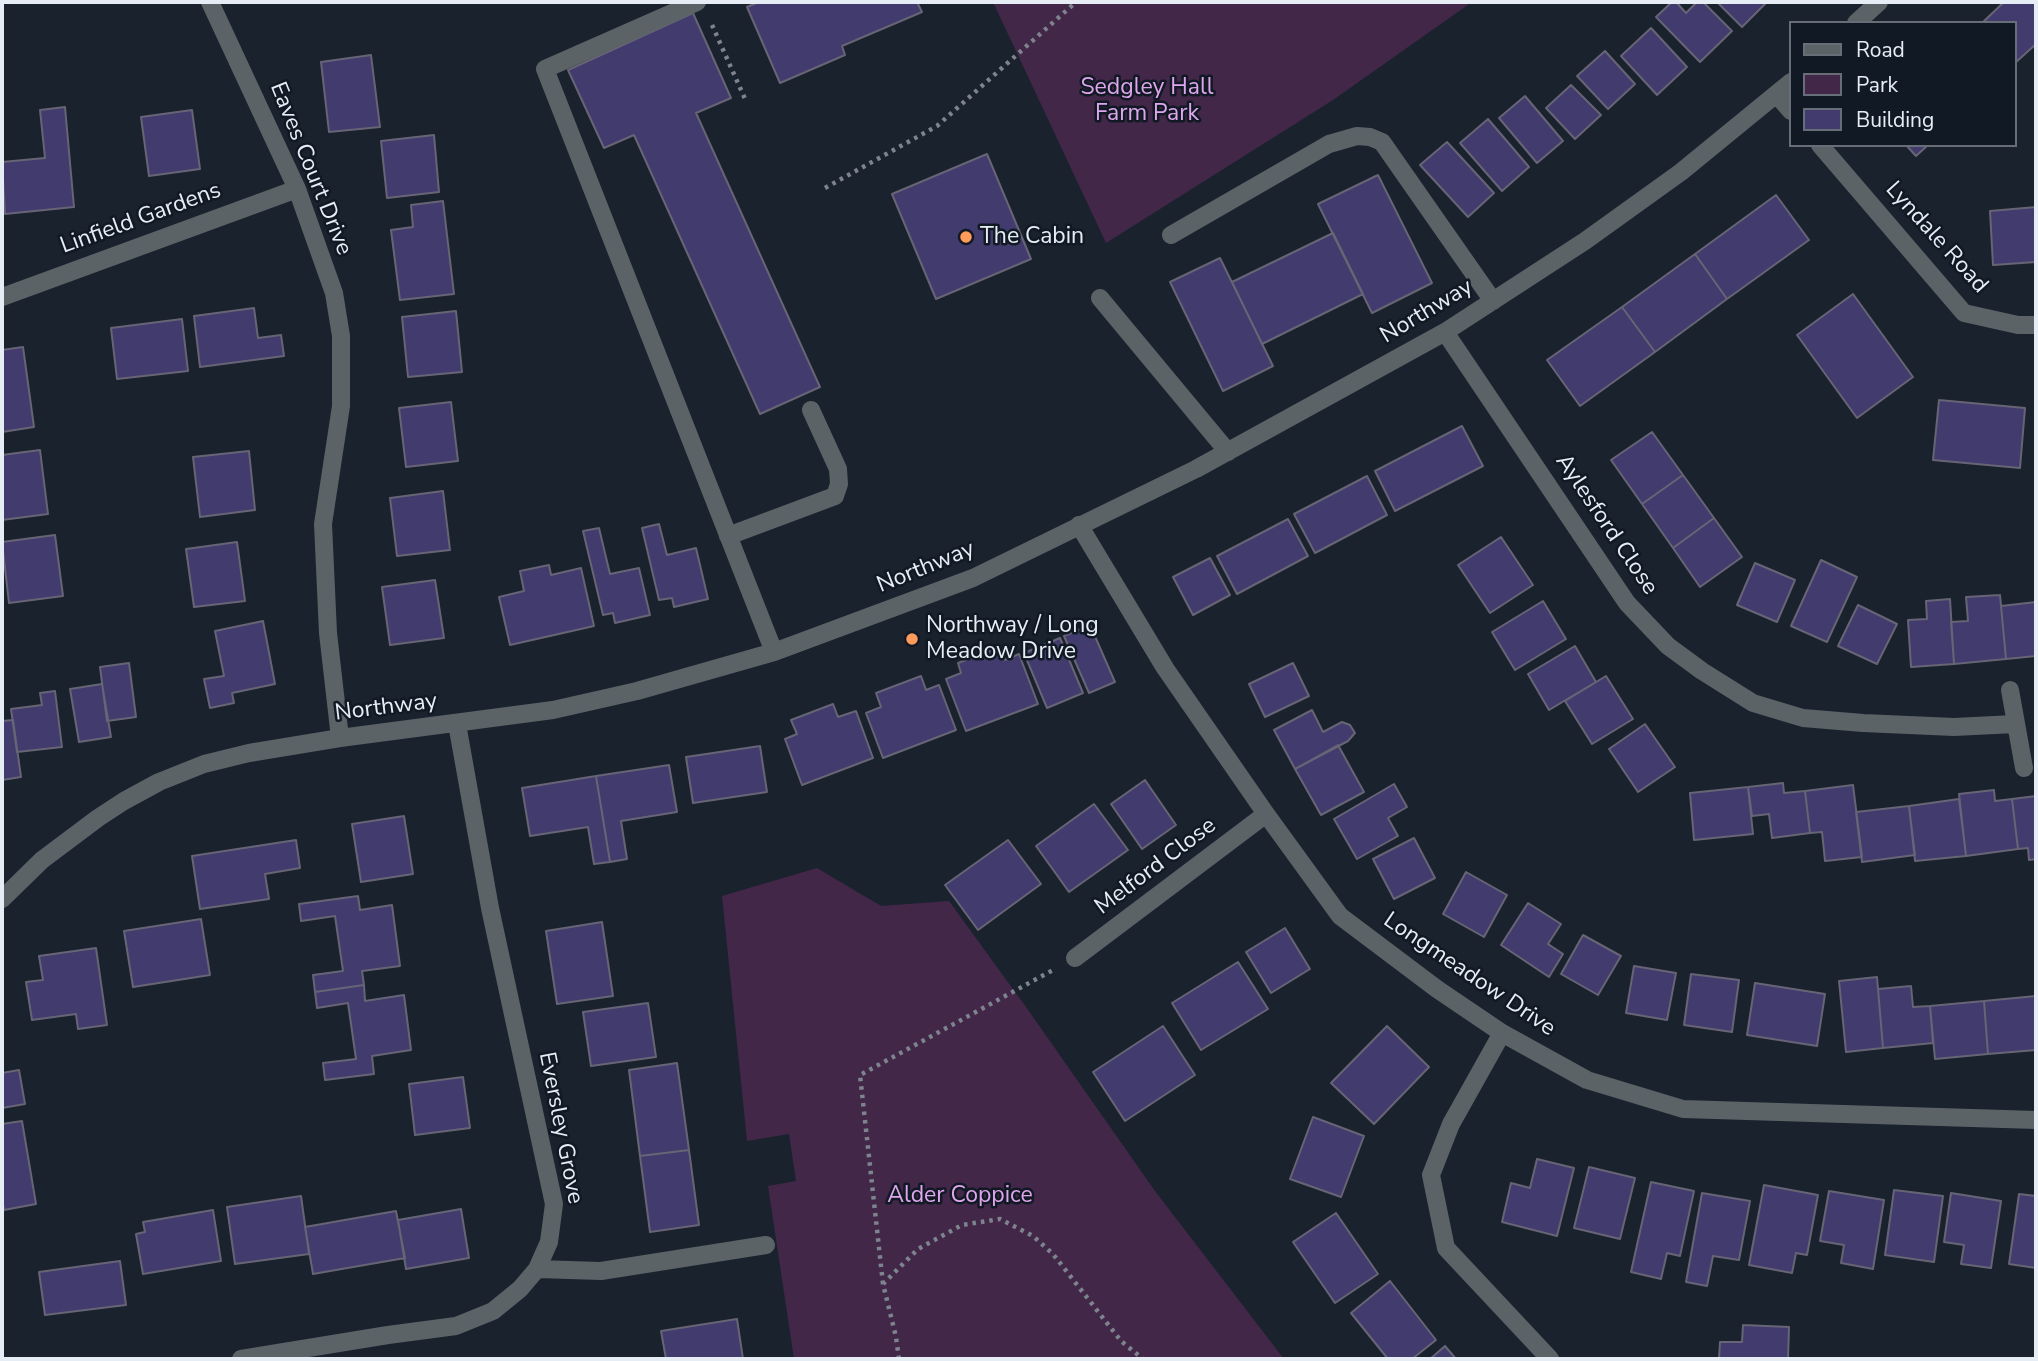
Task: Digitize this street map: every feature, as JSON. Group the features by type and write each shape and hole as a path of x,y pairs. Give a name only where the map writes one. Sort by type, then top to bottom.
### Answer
{"street":[{"name":"Eaves Court Drive","path":"210,2 297,189 334,293 341,336 341,405 323,524 328,633 340,738"},
{"path":"1858,21 1879,2"},
{"path":"702,8 545,69 774,652"},
{"name":"Northway","path":"2,899 42,860 98,818 159,782 204,764 249,753 340,738 457,724 565,707 637,691 774,652 973,578 1196,469 1445,332 1585,241 1681,172 1790,83"},
{"path":"1777,94 1790,110"},
{"path":"1171,235 1329,144 1357,135 1370,137 1382,142 1493,302"},
{"name":"Lyndale Road","path":"1823,147 1964,313 2018,325 2036,325"},
{"name":"Linfield Gardens","path":"2,297 297,189"},
{"path":"1100,298 1228,452"},
{"name":"Aylesford Close","path":"1445,332 1627,603 1668,646 1702,671 1753,702 1803,718 1954,727 2015,724"},
{"path":"728,536 835,496 839,484 838,469 811,410"},
{"name":"Longmeadow Drive","path":"1079,525 1165,668 1340,916 1437,989 1502,1033 1587,1080 1683,1109 2036,1120"},
{"path":"2010,690 2024,768"},
{"name":"Eversley Grove","path":"241,1359 456,1326 493,1311 520,1289 537,1269 549,1242 554,1204 490,908 457,724"},
{"name":"Melford Close","path":"1075,958 1266,814"},
{"path":"1502,1033 1451,1124 1431,1175 1446,1248 1550,1359"},
{"path":"537,1269 601,1271 766,1245"}],"path":[{"path":"825,188 937,126 1076,2"},
{"path":"702,8 746,101"},
{"path":"899,1359 883,1284 860,1075 1075,958"},
{"path":"883,1284 918,1249 962,1225 1000,1219 1032,1236 1053,1254 1121,1341 1143,1359"}],"green space":[{"name":"Sedgley Hall Farm Park","path":"993,2 1472,2 1333,100 1106,243"},
{"name":"Alder Coppice","path":"817,868 881,906 949,901 1155,1191 1284,1359 794,1359 768,1186 796,1181 789,1134 747,1141 722,896"}],"building":[{"path":"759,2 917,2 922,12 842,46 845,55 780,83 747,7"},
{"path":"1672,2 1676,2 1686,13 1697,2 1703,2 1732,31 1700,62 1656,17"},
{"path":"1717,2 1767,2 1742,27"},
{"path":"2004,2 2036,2 2036,44 2017,61 2017,21 1984,21"},
{"path":"693,13 731,98 696,113 820,387 760,414 634,135 604,148 568,70"},
{"path":"1651,28 1687,67 1657,95 1621,56"},
{"path":"1605,51 1635,84 1608,109 1577,76"},
{"path":"371,55 380,127 329,132 321,62"},
{"path":"1571,85 1601,115 1575,139 1546,108"},
{"path":"1525,96 1563,141 1537,163 1499,118"},
{"path":"65,107 74,207 5,214 2,162 45,158 40,110"},
{"path":"192,110 200,169 149,176 141,117"},
{"path":"1488,119 1529,167 1502,191 1460,143"},
{"path":"434,135 439,192 387,198 381,141"},
{"path":"1447,142 1494,193 1468,217 1420,165"},
{"path":"1908,147 1926,147 1916,156"},
{"name":"The Cabin","path":"987,154 1031,259 936,299 892,194"},
{"path":"1378,175 1432,283 1372,313 1318,204"},
{"path":"1776,195 1809,240 1727,299 1695,254"},
{"path":"443,201 454,294 400,300 391,230 413,227 411,205"},
{"path":"2036,207 2036,262 1993,265 1990,211"},
{"path":"1333,233 1363,294 1262,344 1232,282"},
{"path":"1695,254 1727,299 1655,352 1622,307"},
{"path":"1220,258 1273,366 1223,391 1170,282"},
{"path":"1853,294 1913,377 1857,418 1797,335"},
{"path":"1622,307 1655,352 1580,406 1547,360"},
{"path":"254,308 258,338 281,335 284,356 200,367 194,316"},
{"path":"456,311 462,372 408,377 402,317"},
{"path":"182,319 188,371 117,379 111,328"},
{"path":"23,347 34,427 2,432 2,350"},
{"path":"1939,400 2025,408 2020,468 1933,460"},
{"path":"451,402 458,461 406,467 399,408"},
{"path":"1462,426 1483,466 1395,511 1375,471"},
{"path":"1652,432 1683,475 1642,504 1611,460"},
{"path":"40,450 48,514 2,520 2,455"},
{"path":"249,451 255,510 200,517 193,457"},
{"path":"1683,475 1714,518 1673,548 1642,504"},
{"path":"1367,476 1387,515 1315,553 1294,514"},
{"path":"443,491 450,550 397,556 390,498"},
{"path":"1714,518 1742,557 1700,587 1673,548"},
{"path":"1288,519 1308,556 1237,594 1217,556"},
{"path":"659,524 667,555 696,548 708,599 674,607 672,598 659,600 642,528"},
{"path":"599,528 610,574 639,568 650,615 615,623 613,613 603,615 583,531"},
{"path":"55,535 63,596 9,603 2,542"},
{"path":"1501,537 1533,585 1490,613 1458,565"},
{"path":"237,542 245,601 194,607 186,549"},
{"path":"1210,558 1230,595 1193,615 1173,577"},
{"path":"1821,560 1857,577 1827,642 1791,626"},
{"path":"1755,563 1795,580 1777,622 1737,605"},
{"path":"549,565 551,575 581,568 594,626 510,645 499,597 524,591 520,571"},
{"path":"435,580 444,638 390,645 382,587"},
{"path":"2000,595 2006,659 1954,664 1951,622 1968,621 1966,597"},
{"path":"1950,599 1954,664 1911,667 1908,620 1927,619 1926,601"},
{"path":"1543,601 1566,639 1515,670 1492,632"},
{"path":"2036,602 2036,656 2006,659 2001,606"},
{"path":"1858,605 1897,624 1877,664 1838,646"},
{"path":"263,621 275,684 232,693 234,703 210,708 204,679 224,676 215,631"},
{"path":"1090,625 1115,682 1089,693 1064,636"},
{"path":"1060,638 1083,693 1047,708 1024,653"},
{"path":"1575,646 1596,682 1549,710 1528,674"},
{"path":"1000,647 1005,660 1019,654 1038,704 966,731 946,679 961,673 958,663"},
{"path":"129,663 136,717 107,721 100,667"},
{"path":"1293,663 1309,696 1265,717 1249,684"},
{"path":"921,676 926,690 939,685 956,730 883,758 866,713 881,707 876,693"},
{"path":"1606,676 1633,719 1592,744 1565,701"},
{"path":"102,684 111,737 79,742 70,689"},
{"path":"55,691 62,747 17,752 11,709 42,705 40,693"},
{"path":"833,704 838,717 856,711 873,758 802,785 785,739 797,734 791,720"},
{"path":"1312,710 1323,732 1342,722 1350,725 1355,733 1348,741 1295,769 1274,730"},
{"path":"13,720 21,777 2,780 2,721"},
{"path":"1645,724 1675,767 1638,792 1609,749"},
{"path":"1338,745 1364,792 1321,815 1295,769"},
{"path":"760,746 767,792 693,803 686,757"},
{"path":"669,765 677,812 621,821 627,859 610,862 596,776"},
{"path":"596,776 610,862 594,864 588,827 530,836 522,788"},
{"path":"1145,780 1176,825 1142,849 1111,804"},
{"path":"1783,783 1784,793 1805,791 1810,833 1772,838 1769,814 1752,816 1748,787"},
{"path":"1394,784 1407,807 1388,818 1398,836 1357,859 1334,819"},
{"path":"1853,785 1862,857 1825,861 1822,832 1810,833 1805,791"},
{"path":"1748,787 1753,834 1694,840 1690,793"},
{"path":"1994,790 1995,801 2012,799 2018,849 1966,856 1959,794"},
{"path":"2036,796 2036,859 2029,860 2028,848 2018,849 2012,799"},
{"path":"1959,799 1966,856 1915,861 1909,806"},
{"path":"1094,804 1128,850 1069,892 1036,846"},
{"path":"1909,806 1915,855 1862,862 1856,812"},
{"path":"404,816 413,874 361,882 352,824"},
{"path":"1414,838 1435,878 1394,899 1373,859"},
{"path":"296,840 300,868 265,874 269,899 200,909 192,856"},
{"path":"1008,840 1041,884 978,930 945,885"},
{"path":"1466,872 1507,895 1484,937 1443,914"},
{"path":"358,896 360,910 392,905 400,966 362,971 364,985 315,992 313,975 343,971 335,916 301,921 299,904"},
{"path":"1528,903 1561,924 1548,944 1563,954 1549,977 1501,945"},
{"path":"201,919 210,975 133,987 124,931"},
{"path":"602,922 613,996 557,1004 546,931"},
{"path":"1285,928 1310,969 1271,993 1246,952"},
{"path":"1583,935 1621,956 1598,995 1561,974"},
{"path":"96,948 107,1025 78,1029 76,1014 32,1020 26,982 43,980 39,956"},
{"path":"1238,962 1268,1009 1201,1050 1172,1003"},
{"path":"1634,966 1676,973 1667,1020 1626,1013"},
{"path":"1691,974 1739,980 1732,1032 1684,1025"},
{"path":"1877,977 1883,1048 1846,1052 1839,981"},
{"path":"1755,983 1825,994 1817,1046 1747,1035"},
{"path":"364,985 365,1001 404,995 411,1050 372,1056 374,1074 325,1080 323,1063 356,1059 348,1003 317,1008 315,992"},
{"path":"1911,986 1913,1007 1930,1006 1933,1043 1883,1048 1878,989"},
{"path":"2036,996 2036,1050 1988,1054 1984,1001"},
{"path":"1984,1001 1988,1054 1935,1059 1930,1006"},
{"path":"648,1003 656,1057 591,1066 583,1012"},
{"path":"1163,1026 1195,1075 1125,1121 1093,1072"},
{"path":"1387,1026 1429,1067 1374,1124 1331,1083"},
{"path":"677,1063 689,1150 640,1156 629,1070"},
{"path":"19,1070 25,1104 2,1108 2,1073"},
{"path":"463,1077 470,1128 415,1135 409,1084"},
{"path":"1313,1117 1364,1136 1341,1197 1290,1179"},
{"path":"22,1121 36,1204 4,1210 2,1124"},
{"path":"689,1150 699,1225 650,1232 640,1156"},
{"path":"1537,1159 1574,1168 1557,1236 1502,1222 1511,1183 1530,1188"},
{"path":"1589,1167 1635,1178 1620,1239 1574,1228"},
{"path":"1651,1182 1694,1191 1680,1256 1667,1253 1661,1279 1631,1272"},
{"path":"1764,1185 1818,1195 1807,1255 1796,1253 1792,1273 1749,1265"},
{"path":"1894,1190 1943,1196 1934,1262 1885,1255"},
{"path":"1829,1191 1884,1200 1873,1269 1841,1263 1844,1245 1820,1241"},
{"path":"1702,1193 1750,1201 1739,1260 1713,1256 1707,1286 1686,1282"},
{"path":"1951,1193 2001,1201 1991,1268 1961,1264 1964,1245 1944,1242"},
{"path":"2019,1194 2036,1196 2036,1268 2009,1264"},
{"path":"301,1196 309,1254 235,1264 227,1207"},
{"path":"461,1209 469,1258 406,1269 398,1220"},
{"path":"213,1210 221,1261 143,1274 136,1234 145,1232 143,1222"},
{"path":"396,1211 405,1258 313,1274 305,1227"},
{"path":"1336,1213 1378,1274 1335,1303 1293,1242"},
{"path":"120,1261 126,1305 45,1315 39,1272"},
{"path":"1390,1281 1436,1340 1412,1359 1388,1359 1351,1313"},
{"path":"737,1319 743,1359 666,1359 661,1331"},
{"path":"1743,1325 1789,1327 1788,1359 1719,1359 1720,1342 1742,1342"},
{"path":"1445,1346 1456,1359 1430,1359"}],"place":[{"name":"The Cabin","path":"966,237"},
{"name":"Northway / Long Meadow Drive","path":"912,639"}]}
